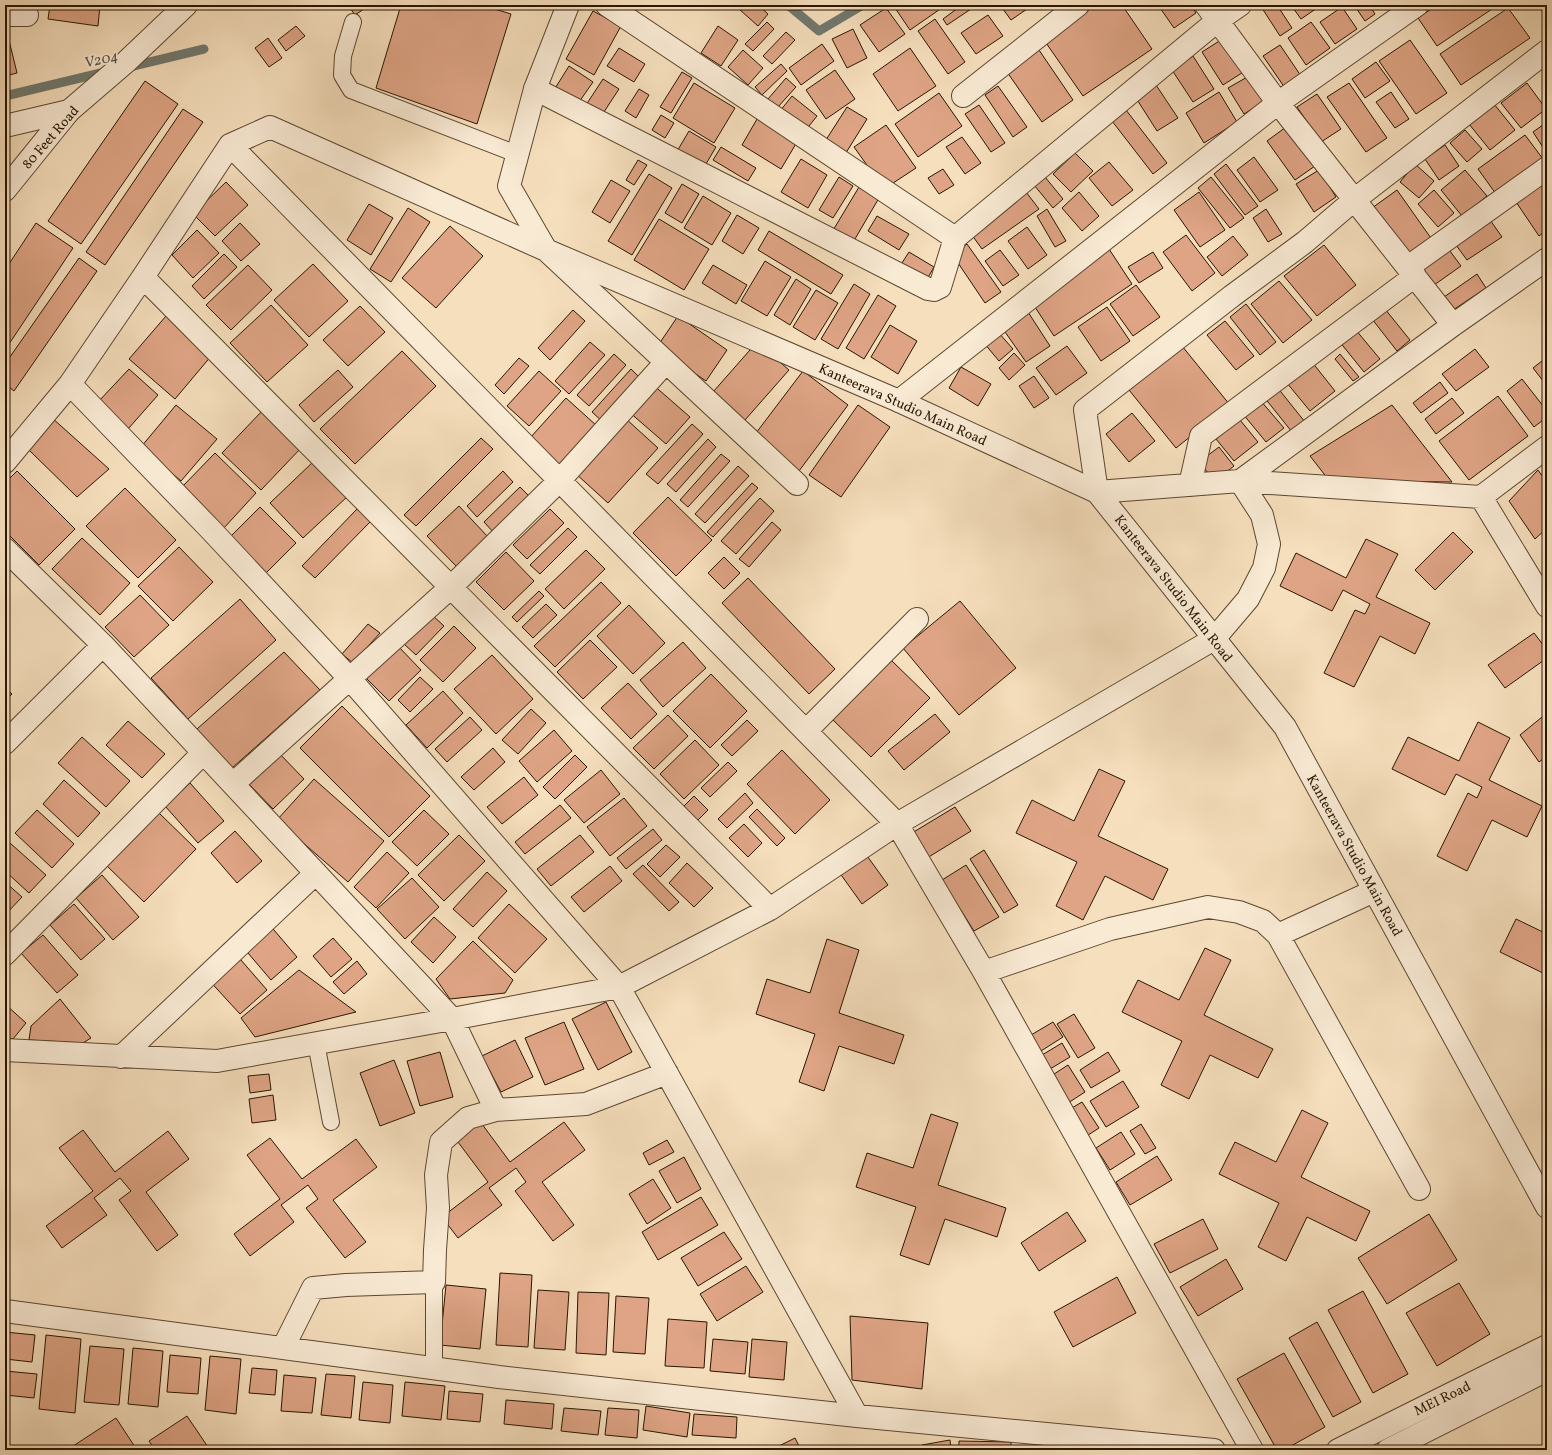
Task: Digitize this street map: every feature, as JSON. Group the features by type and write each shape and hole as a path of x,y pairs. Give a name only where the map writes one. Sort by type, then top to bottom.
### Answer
{"street":[{"name":"80 Feet Road","path":"5,190 69,111 126,62 186,5"},
{"path":"568,5 535,89 508,186 546,250 797,484"},
{"path":"607,5 955,238"},
{"path":"963,96 1078,5"},
{"path":"535,89 928,289 934,290 940,287 955,238 1212,13 1240,5"},
{"path":"899,401 1278,103 1417,5"},
{"path":"1212,13 1278,103 1453,325"},
{"path":"5,15 27,16"},
{"path":"1547,52 1354,200 1305,242 1084,410 1098,492 1240,481 1481,497 1547,447"},
{"path":"5,126 69,111"},
{"name":"Kanteerava Studio Main Road","path":"230,145 270,127 546,250 899,401 1098,492 1284,727 1547,1206"},
{"path":"5,462 70,384 144,277 230,145 897,824 984,972 1252,1450"},
{"path":"1190,485 1201,436 1547,168"},
{"path":"1240,481 1453,325 1547,259"},
{"path":"144,277 770,909"},
{"path":"233,784 451,587 560,480 666,362"},
{"path":"70,384 211,530 350,679 619,986 856,1416"},
{"path":"5,1050 217,1061 452,1019 619,986 770,909 897,824 1214,640 1248,599 1264,568 1268,544 1262,514 1240,481"},
{"path":"1481,497 1547,606"},
{"path":"5,549 103,645 203,754 233,784 452,1019 496,1110"},
{"path":"806,731 917,619"},
{"path":"5,743 103,645"},
{"path":"5,954 203,754"},
{"path":"121,1057 316,873"},
{"path":"1278,935 1374,891"},
{"path":"984,972 1110,929 1208,907 1239,912 1263,921 1278,935 1419,1189"},
{"path":"283,1348 313,1288 346,1285 434,1282 438,1208 436,1175 441,1142 468,1118 496,1110 586,1104 667,1073"},
{"path":"5,1311 499,1377 856,1416 1214,1450"},
{"name":"MEI Road","path":"1338,1450 1547,1346"},
{"name":"MEI Road","path":"1388,1450 1547,1370"}],"lane":[{"path":"353,22 342,56 342,76 351,90 517,154"},
{"path":"316,1043 331,1122"},
{"path":"434,1282 434,1368"}],"building":[{"path":"50,5 100,5 98,26 48,19"},
{"path":"348,5 370,5 355,15"},
{"path":"401,5 481,5 511,14 477,124 376,88"},
{"path":"743,5 758,5 768,14 758,26 739,9"},
{"path":"893,5 946,5 910,30"},
{"path":"962,5 977,5 947,25 943,19"},
{"path":"1000,5 1029,5 1030,7 1011,20"},
{"path":"1096,5 1122,5 1152,49 1083,96 1044,40"},
{"path":"1158,5 1191,5 1196,13 1174,28"},
{"path":"1260,5 1277,5 1292,28 1280,36"},
{"path":"1291,5 1319,5 1320,6 1301,19"},
{"path":"1354,5 1369,5 1375,14 1365,21"},
{"path":"1437,5 1498,5 1437,46 1418,18"},
{"path":"1538,5 1547,5 1547,18"},
{"path":"1342,7 1357,29 1335,44 1320,22"},
{"path":"886,8 905,34 879,52 860,25"},
{"path":"1508,8 1530,38 1461,85 1440,54"},
{"path":"593,11 621,26 594,75 566,59"},
{"path":"988,15 1003,36 976,54 961,33"},
{"path":"935,19 965,62 948,74 918,31"},
{"path":"767,22 774,29 753,51 745,44"},
{"path":"1311,22 1330,48 1306,65 1288,38"},
{"path":"296,26 305,36 286,51 278,40"},
{"path":"718,26 738,40 721,66 701,53"},
{"path":"853,29 867,58 847,68 832,39"},
{"path":"786,32 795,40 772,64 763,56"},
{"path":"8,36 17,73 5,76 5,37"},
{"path":"268,38 282,58 269,67 255,48"},
{"path":"1224,38 1245,71 1223,85 1202,52"},
{"path":"1410,40 1447,93 1416,114 1379,61"},
{"path":"822,44 834,61 801,85 789,68"},
{"path":"1280,45 1301,76 1285,88 1263,56"},
{"path":"619,48 645,64 634,82 607,66"},
{"path":"910,48 936,86 898,111 873,74"},
{"path":"743,50 763,68 748,85 728,67"},
{"path":"1039,50 1073,100 1042,122 1007,72"},
{"path":"1193,56 1214,89 1193,102 1172,70"},
{"path":"1376,62 1390,81 1365,98 1352,79"},
{"path":"781,64 787,71 762,95 755,87"},
{"path":"569,66 593,82 577,105 554,90"},
{"path":"835,70 855,99 826,119 806,90"},
{"path":"682,72 692,78 671,113 660,107"},
{"path":"1249,76 1265,101 1244,114 1228,88"},
{"path":"786,78 796,87 777,108 768,99"},
{"path":"603,79 619,89 602,115 586,105"},
{"path":"145,81 178,104 81,244 48,221"},
{"path":"694,83 735,108 714,143 673,118"},
{"path":"1349,83 1387,138 1366,152 1327,97"},
{"path":"1527,83 1546,109 1521,128 1501,103"},
{"path":"1156,85 1178,118 1157,131 1136,98"},
{"path":"998,86 1027,127 1013,137 985,95"},
{"path":"639,89 649,95 636,118 625,111"},
{"path":"1219,92 1237,122 1204,143 1186,113"},
{"path":"1391,92 1409,119 1395,128 1376,102"},
{"path":"939,93 962,126 918,157 895,124"},
{"path":"1317,94 1341,129 1321,142 1297,107"},
{"path":"792,96 817,116 805,131 780,111"},
{"path":"1494,104 1515,130 1490,150 1469,124"},
{"path":"979,105 1005,143 991,152 965,114"},
{"path":"847,107 867,119 844,156 824,143"},
{"path":"183,109 203,122 105,265 86,252"},
{"path":"1126,110 1167,163 1153,174 1112,121"},
{"path":"661,115 674,123 665,138 652,130"},
{"path":"757,119 797,142 781,169 742,145"},
{"path":"1547,122 1547,151 1546,152 1533,132"},
{"path":"886,125 916,168 884,189 854,147"},
{"path":"1286,127 1315,166 1295,180 1267,141"},
{"path":"1465,130 1482,149 1467,162 1450,143"},
{"path":"689,131 716,147 703,169 676,153"},
{"path":"1525,135 1543,159 1496,194 1478,169"},
{"path":"962,137 981,163 965,174 946,147"},
{"path":"1445,145 1459,166 1439,180 1425,159"},
{"path":"721,147 756,168 748,181 713,160"},
{"path":"1075,153 1093,171 1071,192 1053,174"},
{"path":"1254,157 1278,190 1260,202 1237,170"},
{"path":"801,159 827,175 808,208 781,192"},
{"path":"638,160 647,165 634,185 626,180"},
{"path":"1109,162 1133,190 1112,206 1089,178"},
{"path":"1226,164 1258,206 1245,215 1214,174"},
{"path":"1415,164 1434,181 1419,198 1400,182"},
{"path":"943,169 954,185 939,194 928,178"},
{"path":"1319,170 1336,197 1314,212 1296,184"},
{"path":"1465,170 1487,196 1462,216 1441,190"},
{"path":"649,174 672,188 632,255 608,241"},
{"path":"839,177 853,186 833,218 819,210"},
{"path":"1045,177 1063,199 1053,208 1034,185"},
{"path":"1211,177 1244,218 1230,228 1198,188"},
{"path":"1547,177 1547,230 1539,236 1514,199"},
{"path":"611,180 630,191 610,223 592,212"},
{"path":"226,182 248,205 215,236 193,214"},
{"path":"682,184 699,194 682,223 665,213"},
{"path":"859,187 879,198 852,244 832,232"},
{"path":"1397,190 1433,241 1407,259 1372,208"},
{"path":"1434,190 1454,213 1438,227 1418,204"},
{"path":"1026,192 1039,209 982,249 969,231"},
{"path":"1079,192 1099,216 1082,231 1062,208"},
{"path":"1199,192 1225,230 1200,247 1174,210"},
{"path":"703,196 731,213 712,245 684,228"},
{"path":"369,204 393,218 371,255 347,240"},
{"path":"408,208 430,222 391,282 370,269"},
{"path":"1047,209 1066,241 1055,247 1037,216"},
{"path":"1266,209 1282,234 1268,242 1253,218"},
{"path":"737,215 759,228 743,254 722,241"},
{"path":"877,216 909,234 899,250 868,231"},
{"path":"1488,217 1502,237 1467,260 1453,241"},
{"path":"659,219 709,249 684,290 634,260"},
{"path":"36,223 73,248 5,350 5,270"},
{"path":"240,223 260,244 241,261 222,241"},
{"path":"450,226 483,256 436,308 402,278"},
{"path":"1027,227 1047,255 1028,269 1008,241"},
{"path":"197,230 219,253 193,278 172,255"},
{"path":"769,231 843,275 831,294 758,250"},
{"path":"1186,235 1215,273 1192,291 1163,252"},
{"path":"1233,236 1248,255 1222,276 1207,257"},
{"path":"967,244 1001,292 985,303 952,254"},
{"path":"1324,245 1356,285 1317,316 1284,276"},
{"path":"1447,247 1461,266 1427,290 1413,270"},
{"path":"1109,249 1132,284 1054,336 1031,301"},
{"path":"1000,250 1019,275 1003,286 985,261"},
{"path":"909,252 934,267 926,281 900,266"},
{"path":"1153,252 1163,268 1139,283 1128,267"},
{"path":"224,254 237,267 204,299 192,286"},
{"path":"79,258 97,271 14,391 5,384 5,364"},
{"path":"765,261 791,277 767,316 741,301"},
{"path":"313,264 348,301 309,337 274,300"},
{"path":"248,265 272,290 231,330 206,305"},
{"path":"713,265 747,285 736,304 702,283"},
{"path":"1477,274 1486,288 1453,310 1444,297"},
{"path":"796,279 811,289 790,325 774,315"},
{"path":"1279,281 1312,320 1283,343 1251,304"},
{"path":"854,284 870,294 838,349 821,339"},
{"path":"1136,285 1160,317 1133,336 1110,304"},
{"path":"816,290 838,303 815,340 793,327"},
{"path":"878,295 896,306 864,359 846,348"},
{"path":"1246,304 1276,342 1260,355 1230,317"},
{"path":"271,305 308,345 267,382 230,343"},
{"path":"360,306 385,332 348,366 323,340"},
{"path":"1107,307 1130,341 1101,361 1078,327"},
{"path":"1385,309 1410,340 1397,351 1372,319"},
{"path":"573,310 585,321 550,360 538,348"},
{"path":"1028,312 1050,346 1026,362 1003,329"},
{"path":"166,316 212,355 175,399 129,359"},
{"path":"678,316 727,350 706,381 657,347"},
{"path":"1225,321 1254,356 1236,370 1207,335"},
{"path":"890,325 917,341 898,374 871,357"},
{"path":"1355,329 1380,359 1364,372 1339,341"},
{"path":"998,332 1013,349 999,361 984,343"},
{"path":"590,342 605,355 569,394 555,381"},
{"path":"757,342 789,370 745,420 713,392"},
{"path":"1067,346 1087,373 1056,395 1036,368"},
{"path":"1182,346 1230,405 1176,448 1129,390"},
{"path":"1475,349 1489,367 1456,391 1442,374"},
{"path":"402,351 436,386 355,464 320,429"},
{"path":"1014,353 1025,365 1009,380 999,368"},
{"path":"614,354 626,365 589,406 577,395"},
{"path":"1340,354 1359,377 1353,381 1335,359"},
{"path":"1308,357 1335,391 1310,411 1282,377"},
{"path":"1547,357 1547,386 1533,368"},
{"path":"519,358 529,366 504,394 495,385"},
{"path":"961,367 991,384 978,406 949,388"},
{"path":"129,369 158,395 128,429 98,402"},
{"path":"631,369 641,379 603,422 592,412"},
{"path":"338,370 353,387 314,422 299,405"},
{"path":"539,371 561,391 529,426 507,406"},
{"path":"803,371 848,405 799,471 753,437"},
{"path":"1034,376 1049,398 1034,408 1019,386"},
{"path":"1522,379 1547,411 1547,417 1534,427 1507,391"},
{"path":"1440,382 1448,393 1421,413 1413,403"},
{"path":"651,383 690,417 666,444 628,411"},
{"path":"1277,387 1305,422 1292,432 1264,397"},
{"path":"1498,396 1528,436 1469,480 1439,441"},
{"path":"566,398 597,426 561,466 530,438"},
{"path":"1452,398 1464,413 1436,434 1425,419"},
{"path":"1260,400 1284,428 1266,442 1243,414"},
{"path":"176,405 217,439 181,481 141,447"},
{"path":"858,405 890,427 841,497 809,475"},
{"path":"1392,405 1452,482 1355,481 1328,479 1310,456"},
{"path":"263,410 302,447 261,490 222,453"},
{"path":"1132,413 1155,441 1129,462 1106,434"},
{"path":"51,417 109,469 77,497 28,449"},
{"path":"625,418 658,448 608,503 575,473"},
{"path":"1240,420 1258,442 1234,461 1216,439"},
{"path":"692,424 703,434 658,484 646,474"},
{"path":"481,438 493,449 416,526 404,515"},
{"path":"708,439 716,447 676,492 667,484"},
{"path":"1219,447 1234,466 1215,481 1199,462"},
{"path":"215,453 256,493 223,529 181,488"},
{"path":"721,454 730,461 688,507 680,500"},
{"path":"314,461 348,496 303,538 270,503"},
{"path":"738,466 749,476 705,523 695,514"},
{"path":"1538,470 1547,483 1547,528 1535,539 1509,501"},
{"path":"17,471 75,529 39,565 5,531 5,483"},
{"path":"503,471 513,482 477,517 467,506"},
{"path":"752,483 758,488 713,537 707,532"},
{"path":"520,487 531,498 494,533 484,522"},
{"path":"125,488 176,540 138,578 86,526"},
{"path":"668,497 712,540 676,576 633,533"},
{"path":"760,498 774,511 736,554 721,541"},
{"path":"459,506 488,537 457,567 427,536"},
{"path":"260,507 296,543 264,575 228,539"},
{"path":"357,509 371,521 315,578 302,566"},
{"path":"550,509 564,523 527,559 513,545"},
{"path":"772,522 781,530 749,567 739,559"},
{"path":"568,528 577,537 540,574 530,565"},
{"path":"1453,532 1473,552 1435,590 1415,570"},
{"path":"82,538 130,583 100,615 52,569"},
{"path":"1366,539 1398,554 1376,597 1430,623 1415,654 1380,636 1354,687 1324,673 1355,610 1365,614 1370,604 1343,590 1332,611 1280,586 1296,553 1346,578"},
{"path":"179,547 213,582 173,621 138,586"},
{"path":"586,550 605,569 564,609 545,589"},
{"path":"506,552 534,581 504,610 476,582"},
{"path":"724,557 740,573 724,589 708,573"},
{"path":"748,578 835,669 809,694 722,603"},
{"path":"601,582 621,603 555,667 534,646"},
{"path":"539,591 544,596 517,622 512,617"},
{"path":"140,595 169,625 134,657 105,627"},
{"path":"240,599 276,640 188,719 151,678"},
{"path":"960,601 1016,668 959,715 903,648"},
{"path":"546,604 557,615 533,638 522,627"},
{"path":"629,605 665,643 633,674 597,636"},
{"path":"431,614 444,626 416,655 404,644"},
{"path":"368,624 380,633 353,663 342,654"},
{"path":"454,626 476,648 443,682 420,660"},
{"path":"1534,633 1547,650 1547,658 1505,688 1488,665"},
{"path":"590,640 617,667 583,699 557,672"},
{"path":"683,642 706,668 663,707 640,680"},
{"path":"397,645 421,670 389,701 365,677"},
{"path":"284,652 320,690 232,768 197,729"},
{"path":"492,655 533,699 496,734 454,689"},
{"path":"891,660 930,698 871,757 832,719"},
{"path":"711,674 747,711 710,748 673,711"},
{"path":"420,677 433,689 410,712 398,700"},
{"path":"628,683 657,714 631,739 601,708"},
{"path":"5,687 12,694 5,701"},
{"path":"443,691 463,713 427,748 406,725"},
{"path":"342,706 430,796 389,837 300,748"},
{"path":"531,709 546,723 518,754 502,740"},
{"path":"1547,713 1547,756 1539,762 1520,735"},
{"path":"935,714 950,732 904,770 888,751"},
{"path":"668,715 688,736 654,769 633,748"},
{"path":"470,717 482,730 447,762 435,749"},
{"path":"747,720 758,731 732,756 721,745"},
{"path":"128,721 165,754 142,778 106,745"},
{"path":"1478,722 1510,738 1489,780 1542,806 1527,837 1492,820 1467,871 1437,856 1468,793 1477,798 1482,787 1456,774 1445,795 1392,769 1408,737 1459,761"},
{"path":"554,730 572,751 537,782 519,761"},
{"path":"82,737 130,781 106,807 58,763"},
{"path":"695,740 719,765 684,799 660,774"},
{"path":"493,748 505,762 474,790 461,777"},
{"path":"782,750 830,800 795,834 747,784"},
{"path":"277,751 304,779 273,809 246,781"},
{"path":"575,755 587,767 555,799 543,787"},
{"path":"728,762 737,771 710,797 701,788"},
{"path":"1099,769 1125,781 1098,836 1168,869 1153,900 1105,876 1083,920 1056,906 1077,862 1016,833 1032,800 1074,821"},
{"path":"601,770 620,794 584,823 564,800"},
{"path":"524,777 538,795 502,824 487,807"},
{"path":"314,779 384,841 348,882 277,820"},
{"path":"64,780 100,813 78,837 43,804"},
{"path":"190,783 224,821 198,843 165,806"},
{"path":"745,793 753,803 727,828 718,819"},
{"path":"694,796 708,810 696,822 682,808"},
{"path":"624,798 647,826 610,856 587,827"},
{"path":"560,805 571,818 525,854 515,842"},
{"path":"955,807 971,831 927,858 912,833"},
{"path":"757,809 785,838 777,846 749,817"},
{"path":"37,810 74,844 52,868 15,833"},
{"path":"424,810 449,834 417,866 392,842"},
{"path":"158,812 196,849 144,902 106,865"},
{"path":"744,824 762,843 748,857 729,838"},
{"path":"653,829 662,840 626,869 617,858"},
{"path":"235,831 262,861 237,883 211,853"},
{"path":"459,835 485,861 444,901 418,875"},
{"path":"580,835 594,852 551,886 537,869"},
{"path":"10,843 46,875 29,893 5,871 5,848"},
{"path":"666,845 680,857 660,877 647,864"},
{"path":"984,850 1018,905 1004,913 970,859"},
{"path":"387,852 409,873 376,908 354,887"},
{"path":"865,853 888,885 862,904 839,872"},
{"path":"687,863 713,888 694,907 669,883"},
{"path":"643,865 679,902 669,911 633,874"},
{"path":"966,865 999,917 974,931 942,880"},
{"path":"610,866 622,881 584,912 571,897"},
{"path":"487,872 507,891 473,927 453,909"},
{"path":"102,875 139,917 113,940 76,898"},
{"path":"412,878 439,907 405,939 377,909"},
{"path":"5,882 22,897 5,915"},
{"path":"74,904 105,939 81,960 50,925"},
{"path":"509,904 547,939 515,973 478,938"},
{"path":"434,917 456,937 433,963 411,942"},
{"path":"1516,919 1547,934 1547,975 1500,952"},
{"path":"268,923 297,957 271,980 242,946"},
{"path":"43,935 78,975 57,993 21,953"},
{"path":"333,938 352,959 331,977 313,956"},
{"path":"827,939 859,950 839,1013 904,1035 894,1064 839,1046 824,1091 799,1082 815,1034 756,1014 767,979 810,993"},
{"path":"473,941 513,980 505,993 450,999 436,979"},
{"path":"1205,948 1231,960 1204,1015 1273,1049 1258,1078 1210,1055 1189,1099 1161,1085 1182,1041 1122,1012 1138,980 1179,1000"},
{"path":"234,952 267,990 240,1014 206,977"},
{"path":"357,961 367,974 344,994 333,982"},
{"path":"299,970 356,1012 255,1037 241,1018"},
{"path":"60,999 91,1038 83,1043 29,1040 31,1026"},
{"path":"606,1002 632,1052 598,1070 572,1019"},
{"path":"5,1004 26,1023 13,1039 5,1038"},
{"path":"1074,1014 1095,1048 1078,1058 1057,1024"},
{"path":"564,1022 584,1069 545,1085 525,1038"},
{"path":"1053,1022 1063,1037 1041,1051 1031,1035"},
{"path":"515,1040 533,1077 501,1092 482,1056"},
{"path":"1062,1043 1070,1057 1045,1072 1037,1058"},
{"path":"440,1052 453,1097 420,1106 407,1061"},
{"path":"1108,1052 1120,1071 1091,1088 1080,1070"},
{"path":"394,1060 415,1113 380,1126 360,1073"},
{"path":"1068,1065 1085,1092 1068,1103 1051,1076"},
{"path":"269,1074 271,1090 250,1093 248,1076"},
{"path":"1123,1081 1139,1107 1106,1127 1090,1101"},
{"path":"273,1095 276,1120 252,1123 249,1099"},
{"path":"1082,1102 1099,1128 1082,1139 1065,1112"},
{"path":"1302,1110 1328,1123 1301,1177 1370,1211 1356,1241 1307,1217 1286,1261 1258,1247 1279,1203 1219,1174 1235,1142 1276,1162"},
{"path":"931,1114 958,1123 938,1185 1006,1208 997,1237 945,1219 929,1265 900,1255 916,1207 856,1187 867,1153 913,1168"},
{"path":"479,1120 510,1162 564,1122 585,1150 542,1182 574,1225 553,1241 515,1191 526,1182 516,1168 489,1188 502,1205 458,1238 442,1217 488,1182 455,1138"},
{"path":"1141,1124 1156,1148 1145,1154 1130,1131"},
{"path":"83,1130 115,1172 168,1131 189,1159 146,1192 178,1235 157,1251 119,1200 131,1191 120,1178 94,1198 107,1215 62,1248 46,1226 93,1191 59,1148"},
{"path":"1121,1132 1135,1154 1110,1170 1096,1148"},
{"path":"270,1138 302,1179 356,1139 377,1167 333,1200 366,1242 345,1258 306,1208 318,1199 308,1185 281,1205 294,1222 250,1256 234,1234 280,1199 247,1155"},
{"path":"667,1140 674,1152 649,1165 643,1153"},
{"path":"1157,1156 1172,1180 1130,1205 1116,1182"},
{"path":"684,1157 701,1189 677,1203 659,1171"},
{"path":"653,1179 671,1208 647,1224 629,1194"},
{"path":"701,1197 718,1225 658,1260 642,1232"},
{"path":"1067,1212 1086,1241 1039,1271 1021,1243"},
{"path":"1429,1214 1457,1260 1387,1304 1358,1258"},
{"path":"1203,1219 1218,1249 1170,1273 1154,1244"},
{"path":"724,1232 742,1259 698,1286 681,1258"},
{"path":"1226,1259 1243,1289 1198,1316 1180,1287"},
{"path":"746,1266 763,1292 717,1321 700,1294"},
{"path":"500,1273 532,1275 528,1347 496,1345"},
{"path":"1117,1277 1136,1313 1073,1347 1054,1312"},
{"path":"1459,1283 1490,1334 1437,1366 1406,1313"},
{"path":"446,1285 486,1289 480,1349 440,1345"},
{"path":"538,1290 569,1292 565,1350 534,1348"},
{"path":"1363,1291 1408,1374 1373,1393 1328,1310"},
{"path":"578,1292 609,1293 606,1355 576,1353"},
{"path":"616,1296 649,1298 645,1354 613,1352"},
{"path":"850,1316 928,1323 922,1389 852,1380"},
{"path":"668,1319 707,1322 704,1368 665,1366"},
{"path":"1317,1322 1361,1402 1333,1417 1289,1338"},
{"path":"5,1332 35,1335 32,1362 5,1359"},
{"path":"46,1335 81,1339 75,1413 39,1409"},
{"path":"713,1339 748,1342 745,1374 710,1371"},
{"path":"752,1339 787,1342 784,1380 749,1377"},
{"path":"90,1346 124,1349 119,1405 84,1402"},
{"path":"133,1348 163,1351 158,1407 128,1404"},
{"path":"1284,1353 1325,1427 1284,1450 1277,1450 1237,1379"},
{"path":"170,1355 201,1358 198,1394 167,1392"},
{"path":"210,1356 241,1359 236,1414 205,1410"},
{"path":"252,1368 277,1370 275,1395 249,1393"},
{"path":"5,1371 37,1374 34,1398 5,1395"},
{"path":"326,1374 355,1376 351,1418 321,1415"},
{"path":"284,1375 316,1378 312,1413 281,1411"},
{"path":"363,1382 393,1385 390,1423 359,1420"},
{"path":"405,1382 445,1386 441,1420 402,1416"},
{"path":"449,1391 483,1394 480,1422 447,1419"},
{"path":"506,1400 554,1404 552,1429 504,1424"},
{"path":"646,1406 690,1413 687,1437 643,1430"},
{"path":"564,1408 601,1411 598,1435 561,1431"},
{"path":"608,1408 639,1410 637,1438 605,1435"},
{"path":"694,1414 737,1417 736,1438 692,1435"},
{"path":"187,1416 210,1450 155,1450 149,1441"},
{"path":"116,1418 137,1450 67,1450"},
{"path":"795,1438 801,1450 771,1450"},
{"path":"950,1440 951,1450 923,1450 922,1445"},
{"path":"959,1441 1011,1442 1011,1450 959,1450"}],"waterway":[{"name":"V204","path":"788,5 819,31 863,5"},
{"name":"V204","path":"129,67 204,49"},
{"name":"V204","path":"5,96 105,72"}]}
